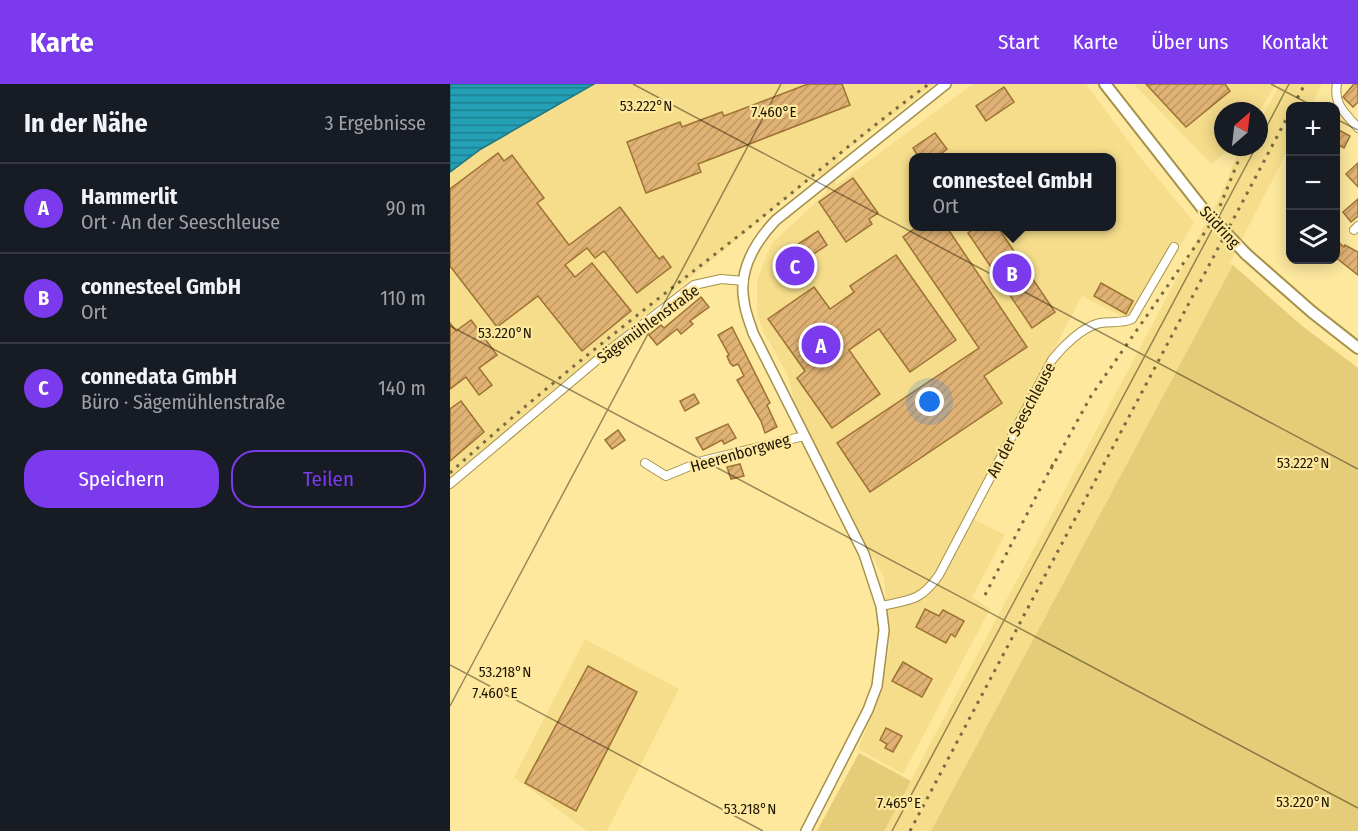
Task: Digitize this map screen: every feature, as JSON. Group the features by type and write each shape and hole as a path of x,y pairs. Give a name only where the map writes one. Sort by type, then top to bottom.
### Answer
{"main road":[{"name":"Südring","path":"1105,84 1203,209 1246,254 1312,312 1358,348"}],"street":[{"path":"806,831 851,747 877,686 884,630 881,606 864,554 753,333 743,299 744,281 748,261 755,245 776,220 946,84"},
{"path":"1337,84 1335,96 1342,109 1358,128"},
{"name":"An der Seeschleuse","path":"881,606 914,599 929,590 1052,360 1064,345 1098,323 1124,323 1132,319 1174,247"},
{"name":"Sägemühlenstraße","path":"450,484 603,355 694,285 722,279 744,281"},
{"name":"Heerenborgweg","path":"645,463 666,476 702,461 804,435"}],"shaded area":[{"path":"594,84 934,84 839,156 835,186 973,84 1086,84 1136,152 1194,222 1135,323 1082,296 966,515 1005,535 972,597 990,609 903,774 858,749 879,698 890,644 884,577 804,436 787,374 762,329 757,312 757,281 771,244 827,192 818,173 450,477 450,172 481,149"},
{"path":"1134,84 1276,84 1265,102 1214,102 1214,156 1221,156 1211,164"},
{"path":"1280,84 1322,84 1313,102 1286,102 1286,154 1230,262 1233,265 931,831 884,831 1222,193 1236,156 1268,156 1268,106"},
{"path":"1233,265 1301,325 1358,368 1358,831 931,831"},
{"path":"585,639 679,689 607,831 587,831 514,777"},
{"path":"859,753 911,781 884,831 817,831"}],"water":[{"path":"450,84 594,84 481,149 450,172"}],"building":[{"path":"808,84 842,84 850,105 698,164 701,172 646,193 627,142 680,122 682,127 722,112 724,116"},
{"path":"1146,84 1225,84 1230,91 1186,127"},
{"path":"1354,84 1358,84 1358,102 1353,107 1343,97"},
{"path":"1004,87 1014,102 986,121 976,106"},
{"path":"1340,131 1350,136 1344,148 1340,146"},
{"path":"935,133 947,149 942,153 916,153 913,148"},
{"path":"498,153 504,161 512,155 544,198 537,203 569,245 620,207 659,259 663,256 671,267 637,293 604,251 595,258 587,248 565,265 575,277 592,263 631,311 582,351 538,296 497,327 450,266 450,189"},
{"path":"1358,163 1358,187 1346,174"},
{"path":"853,178 878,213 869,219 872,224 846,242 819,202"},
{"path":"1358,199 1358,216 1351,222 1343,212"},
{"path":"818,231 827,245 806,259 810,265 789,279 780,267 794,257 789,250"},
{"path":"911,231 949,231 1027,347 984,376 1002,403 870,492 837,443 979,348 903,237"},
{"path":"971,231 1000,231 1055,312 1032,328 968,233"},
{"path":"1340,243 1358,252 1358,275 1340,261"},
{"path":"896,255 956,340 910,372 879,329 849,350 880,394 832,428 797,378 805,371 768,319 814,287 830,309 854,292 850,286"},
{"path":"1101,283 1133,301 1126,314 1094,296"},
{"path":"701,297 709,307 690,321 693,324 681,334 677,329 657,345 649,335 661,325 664,328"},
{"path":"471,320 497,355 479,368 492,385 479,395 466,377 450,389 450,323 456,331"},
{"path":"732,327 770,403 767,405 777,427 765,433 761,421 737,380 744,376 738,364 733,366 730,363 727,356 729,355 718,335"},
{"path":"694,394 699,403 685,411 680,401"},
{"path":"461,401 484,432 450,461 450,409"},
{"path":"728,424 736,438 724,444 722,440 703,450 696,438"},
{"path":"618,430 625,440 612,449 605,440"},
{"path":"740,464 744,476 731,479 727,467"},
{"path":"925,609 939,616 943,610 964,621 955,637 951,634 946,643 916,627"},
{"path":"903,662 932,679 922,697 892,681"},
{"path":"588,666 637,692 576,811 525,783"},
{"path":"886,728 902,736 893,752 885,748 887,744 880,740"}],"railway":[{"path":"450,473 591,352 929,84"},
{"path":"1295,102 1305,84"},
{"path":"910,831 1286,120"},
{"path":"1220,206 1240,156"},
{"path":"1051,469 1091,396 1212,222"},
{"path":"985,595 1054,462"}],"place":[{"name":"connedata GmbH","path":"795,266"},
{"name":"connesteel GmbH","path":"1012,273"},
{"name":"Hammerlit","path":"821,345"}]}
